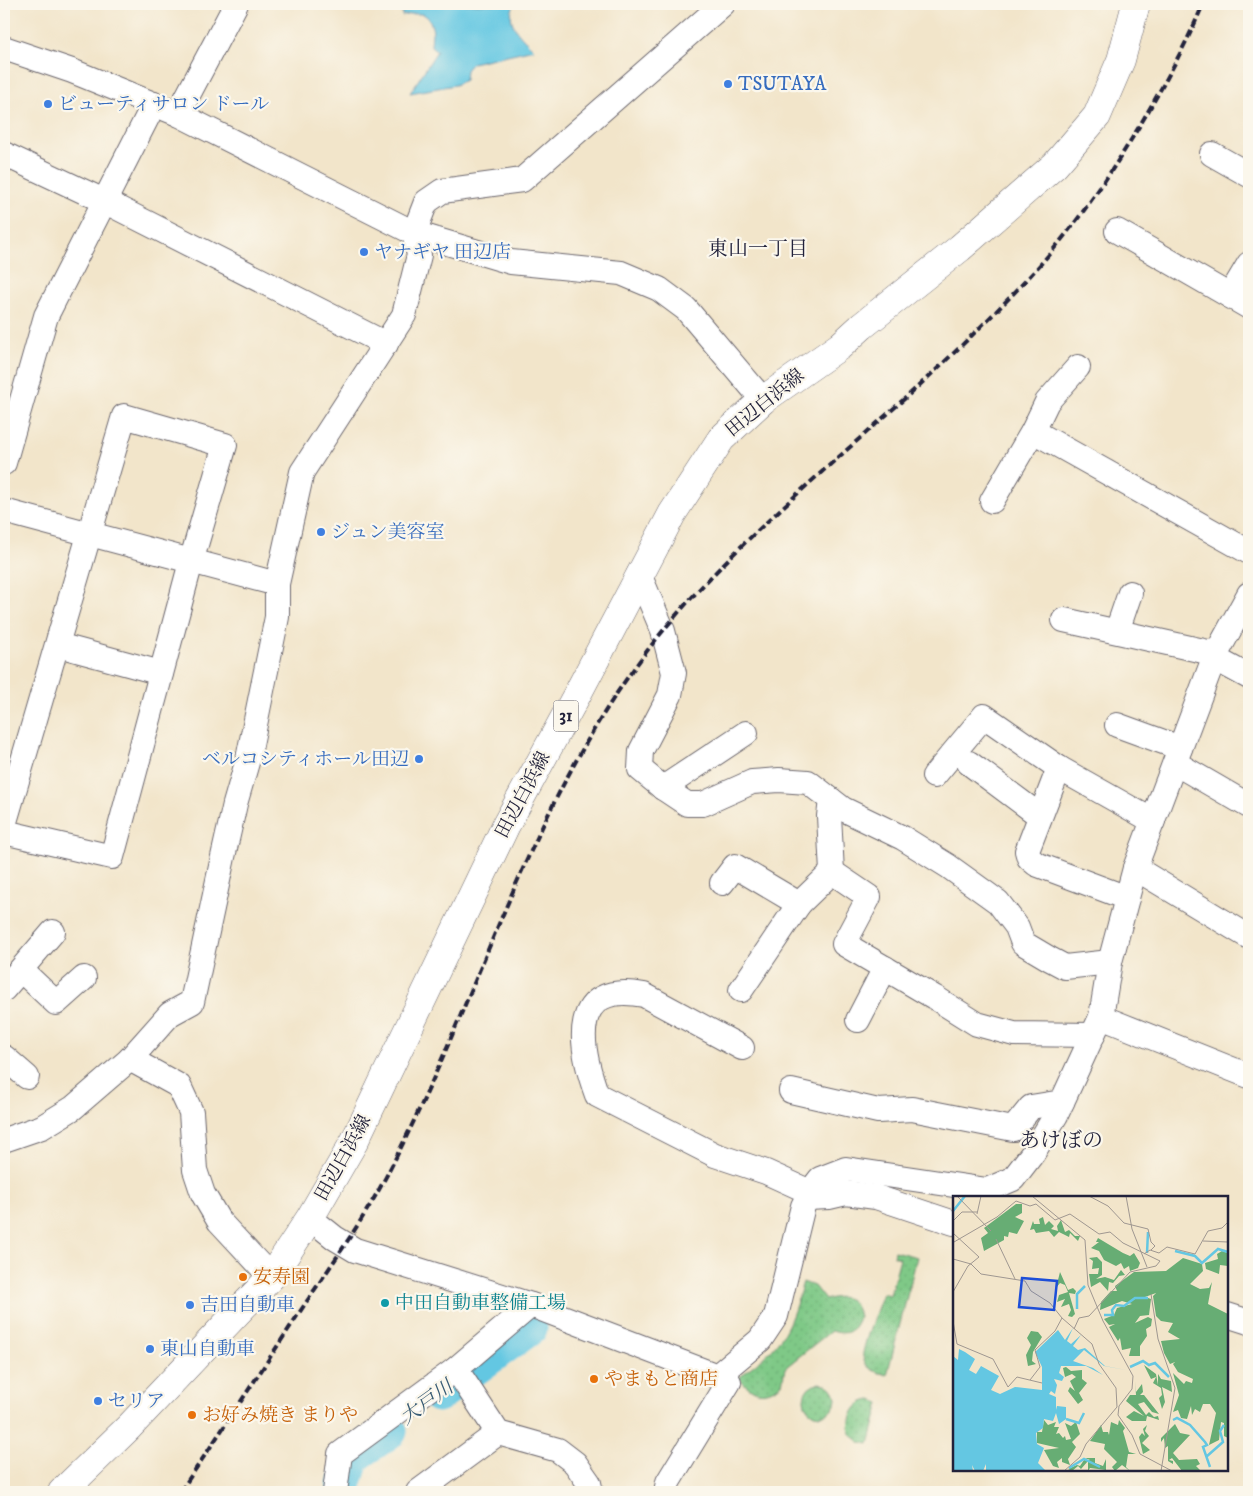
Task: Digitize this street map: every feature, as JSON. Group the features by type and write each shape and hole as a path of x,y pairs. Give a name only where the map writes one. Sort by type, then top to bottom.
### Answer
{"main road":[{"name":"田辺白浜線","path":"62,1492 129,1427 271,1277 310,1218 354,1142 506,825 672,514 721,439 763,400 840,346 862,326 960,248 1055,165 1097,116 1121,60 1136,4"}],"street":[{"path":"178,114 236,4"},
{"path":"4,1140 42,1127 73,1108 130,1059 170,1014 192,1002 235,804 248,759 277,617 277,584 302,472 404,315 419,255 414,233 426,202 442,191 522,180 723,4"},
{"path":"4,48 72,71 178,114 414,233 511,262 621,273 659,289 686,309 763,400"},
{"path":"4,463 46,316 154,104"},
{"path":"4,154 104,201 386,344"},
{"path":"1212,154 1249,175"},
{"path":"1116,231 1239,301 1249,264"},
{"path":"992,501 1033,431 1047,402 1078,367"},
{"path":"4,825 91,534 124,416 225,444 191,562 112,857 4,832"},
{"path":"1033,431 1249,552"},
{"path":"4,511 277,584"},
{"path":"640,574 663,631 674,673 670,695 641,751 640,769 663,788 687,804 703,804 752,782 779,780 808,782 843,809 903,838 948,866 998,902 1017,927 1024,943 1050,959 1066,967 1110,962"},
{"path":"1117,631 1130,593"},
{"path":"310,1218 335,1238 355,1250 531,1305 718,1376 760,1340 776,1316 803,1206 808,1195 820,1179 846,1169 987,1190 1013,1179 1033,1153 1056,1115 1097,1026 1110,962 1135,868 1216,656 1249,594"},
{"path":"1064,620 1117,631 1216,656 1249,677"},
{"path":"58,645 161,673"},
{"path":"934,776 984,716 1059,768 1153,821"},
{"path":"1117,725 1177,755 1249,806"},
{"path":"663,788 746,733"},
{"path":"969,763 1040,816"},
{"path":"1059,768 1027,851 1029,858 1036,864 1127,898"},
{"path":"741,990 799,904 832,872 829,816 831,800"},
{"path":"722,884 735,866 799,904"},
{"path":"1135,868 1249,937"},
{"path":"832,872 868,897 844,944 977,1024 1014,1034 1097,1026 1249,1076"},
{"path":"4,989 53,932"},
{"path":"858,1020 885,968"},
{"path":"21,970 56,1002 84,978"},
{"path":"742,1048 644,995 626,992 612,994 596,1000 589,1011 585,1024 584,1037 590,1074 597,1095 715,1156 766,1172 808,1195 829,1196 846,1193 876,1197 953,1223"},
{"path":"4,1057 27,1076"},
{"path":"130,1059 178,1086 191,1112 195,1170 203,1194 219,1221 271,1277"},
{"path":"791,1091 878,1111 912,1109 1013,1129 1031,1107 1062,1102"},
{"path":"335,1492 340,1454 411,1404 459,1374 531,1305"},
{"path":"1228,1315 1249,1322"},
{"path":"459,1374 498,1433 558,1450 575,1463 588,1483 591,1492"},
{"path":"666,1492 668,1482 729,1382"},
{"path":"418,1492 498,1433"}],"green space":[{"path":"894,1251 917,1257 887,1375 869,1368 864,1361 863,1352 883,1293 890,1295 900,1258 893,1256"},
{"path":"803,1282 814,1286 825,1300 838,1297 852,1301 859,1318 852,1330 845,1333 831,1331 785,1368 782,1384 770,1391 754,1391 739,1378 765,1356 782,1337"},
{"path":"820,1383 826,1384 831,1388 835,1393 835,1405 831,1410 826,1414 820,1415 814,1414 809,1410 805,1405 804,1399 805,1393 809,1388 814,1384"},
{"path":"872,1400 880,1403 869,1444 860,1442 850,1434 849,1428 851,1416 856,1407 861,1403"}],"water":[{"path":"403,4 515,4 511,17 513,23 534,49 472,63 466,70 465,80 455,85 410,93 437,51 431,46 433,31 427,16 413,14 402,16"}],"waterway":[{"name":"大戸川","path":"438,1395 530,1328"},
{"name":"大戸川","path":"344,1492 344,1485 353,1457 390,1431"}],"railway":[{"path":"180,1492 350,1236 381,1186 421,1106 532,849 562,786 596,725 635,667 670,622 709,579 791,500 961,346 1013,294 1062,239 1105,181 1131,140 1172,69 1203,4"}],"place":[{"name":"TSUTAYA","path":"728,84"},
{"name":"ビューティサロン ドール","path":"48,104"},
{"name":"ヤナギヤ 田辺店","path":"364,252"},
{"name":"ジュン美容室","path":"321,532"},
{"name":"ベルコシティホール田辺","path":"419,759"},
{"name":"安寿園","path":"243,1277"},
{"name":"中田自動車整備工場","path":"385,1303"},
{"name":"吉田自動車","path":"190,1305"},
{"name":"東山自動車","path":"150,1349"},
{"name":"やまもと商店","path":"594,1379"},
{"name":"セリア","path":"98,1401"},
{"name":"お好み焼き まりや","path":"192,1415"}],"district":[{"name":"東山一丁目","path":"758,249"},
{"name":"あけぼの","path":"1061,1141"}]}
